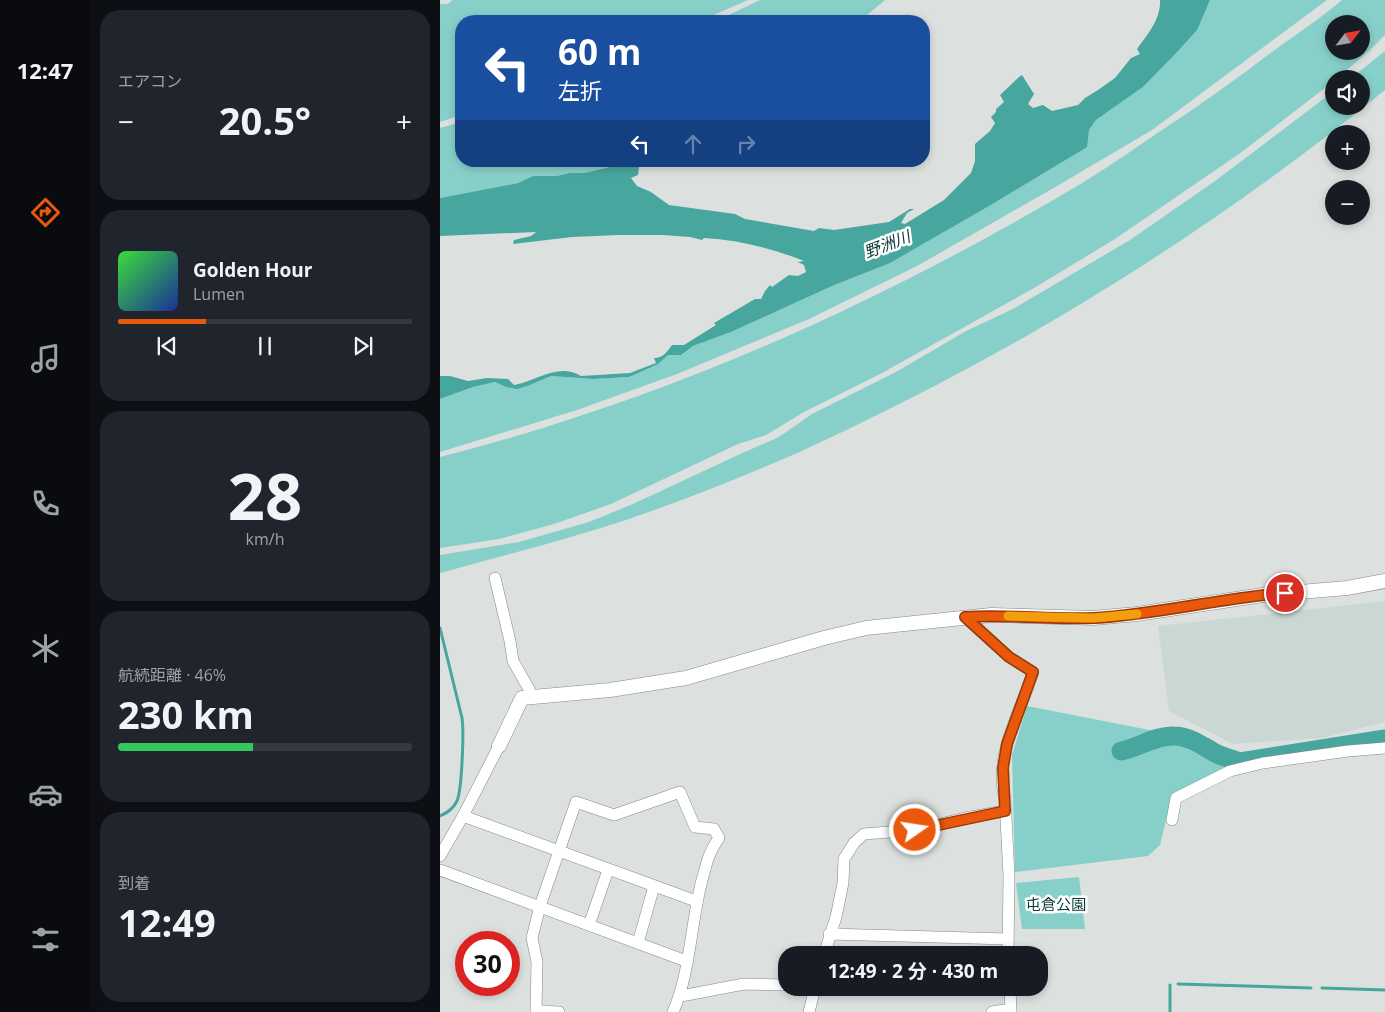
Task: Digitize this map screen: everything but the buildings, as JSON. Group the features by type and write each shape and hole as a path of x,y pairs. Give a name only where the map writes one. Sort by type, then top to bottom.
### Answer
{"street":[{"path":"495,578 513,661 531,696"},
{"path":"440,856 463,816 522,698 610,690 686,678 824,638 866,628 991,615 1093,618 1137,614 1263,595 1346,588 1385,581"},
{"path":"965,617 1009,657 1033,672 1007,744 1003,768 1009,876 1008,946"},
{"path":"1172,820 1176,798 1230,771 1263,763 1348,751 1385,748"},
{"path":"559,1012 536,1011 537,962 532,938 540,906 576,802 614,815 680,792 695,827 714,829 719,838 710,850 696,901 681,996 673,1012"},
{"path":"826,946 842,892 844,859 854,843 864,834 915,830 1005,811"},
{"path":"463,816 696,901"},
{"path":"440,870 686,961"},
{"path":"589,924 608,870"},
{"path":"638,942 654,886"},
{"path":"829,934 1008,939"},
{"path":"681,996 744,984 778,985"},
{"path":"809,1012 813,996"},
{"path":"992,1012 1011,1010 1010,996"}],"shaded area":[{"path":"1385,601 1385,722 1322,738 1233,744 1169,711 1158,626"}],"green space":[{"path":"452,0 748,0 714,15 455,15 455,117 440,122 440,4 448,4"},
{"path":"760,0 885,0 867,15 729,15"},
{"path":"1210,0 1327,0 1152,130 917,266 809,319 677,374 577,410 440,452 440,399 473,387 495,382 506,387 530,385 551,376 593,379 629,377 660,362 668,355 681,355 693,346 731,332 832,286 889,263 940,234 1089,130 1096,120 1143,87"},
{"path":"1342,0 1385,0 1385,35 1370,50 1370,15 1325,15 1325,60 1359,60 1347,70 1325,70 1325,88 1239,154 1115,239 1034,288 882,373 804,412 766,435 738,444 611,504 554,524 499,539 440,548 440,457 525,433 609,406 692,376 854,306 1011,224 1096,174 1218,92"},
{"path":"1385,51 1385,90 1370,102 1370,70 1361,70"},
{"path":"1325,98 1325,115 1354,115 1341,125 1325,125 1325,138 1271,178 1153,259 1030,334 903,402 813,446 692,496 603,527 440,573 440,555 519,542 589,522 633,504 779,437 812,414 896,372 966,331 1013,309 1130,240 1215,181"},
{"path":"455,124 455,167 610,167 584,173 533,176 518,183 440,198 440,128"},
{"path":"1027,706 1216,743 1225,772 1172,796 1160,845 1148,856 1015,872 1012,755"},
{"name":"屯倉公園","path":"1079,877 1085,929 1022,929 1016,883"}],"water":[{"name":"野洲川","path":"1160,0 1210,0 1197,30 1176,53 1143,87 1096,120 1089,130 1087,147 890,263 832,286 731,332 693,346 681,355 668,355 658,364 629,377 593,379 551,376 517,389 495,382 473,387 440,399 440,376 450,376 468,381 487,378 508,379 514,385 547,374 564,371 573,372 581,376 630,373 656,363 654,358 662,356 672,345 684,345 716,325 714,323 755,299 761,299 770,285 772,287 789,275 798,276 806,272 804,265 798,262 804,261 792,256 755,245 717,239 704,238 702,240 663,235 619,235 572,237 513,244 514,240 531,236 536,232 440,236 440,198 518,183 533,176 584,173 610,167 639,167 638,175 631,178 637,186 651,192 669,205 735,214 745,219 814,231 819,228 834,230 889,222 910,209 914,209 907,213 901,223 905,224 944,200 971,173 975,161 975,144 990,131 995,123 991,117 1004,102 1000,95 1019,77 1022,75 1034,94 1028,104 1033,108 1043,105 1052,111 1078,105 1085,98 1115,78 1131,58 1140,54 1137,49 1156,20"}],"waterway":[{"path":"440,628 462,718 463,735 459,795 454,806 440,816"},
{"path":"1121,751 1167,736 1180,736 1197,742 1217,754 1240,762 1385,739"},
{"path":"1178,984 1311,988"},
{"path":"1170,985 1170,1012"},
{"path":"1322,988 1385,990"}],"slow traffic":[{"path":"1008,616 1093,618 1137,614"}],"route":[{"path":"915,830 1005,811 1003,768 1007,744 1033,672 1009,657 965,617 991,615 1093,618 1137,614 1285,593"}]}
